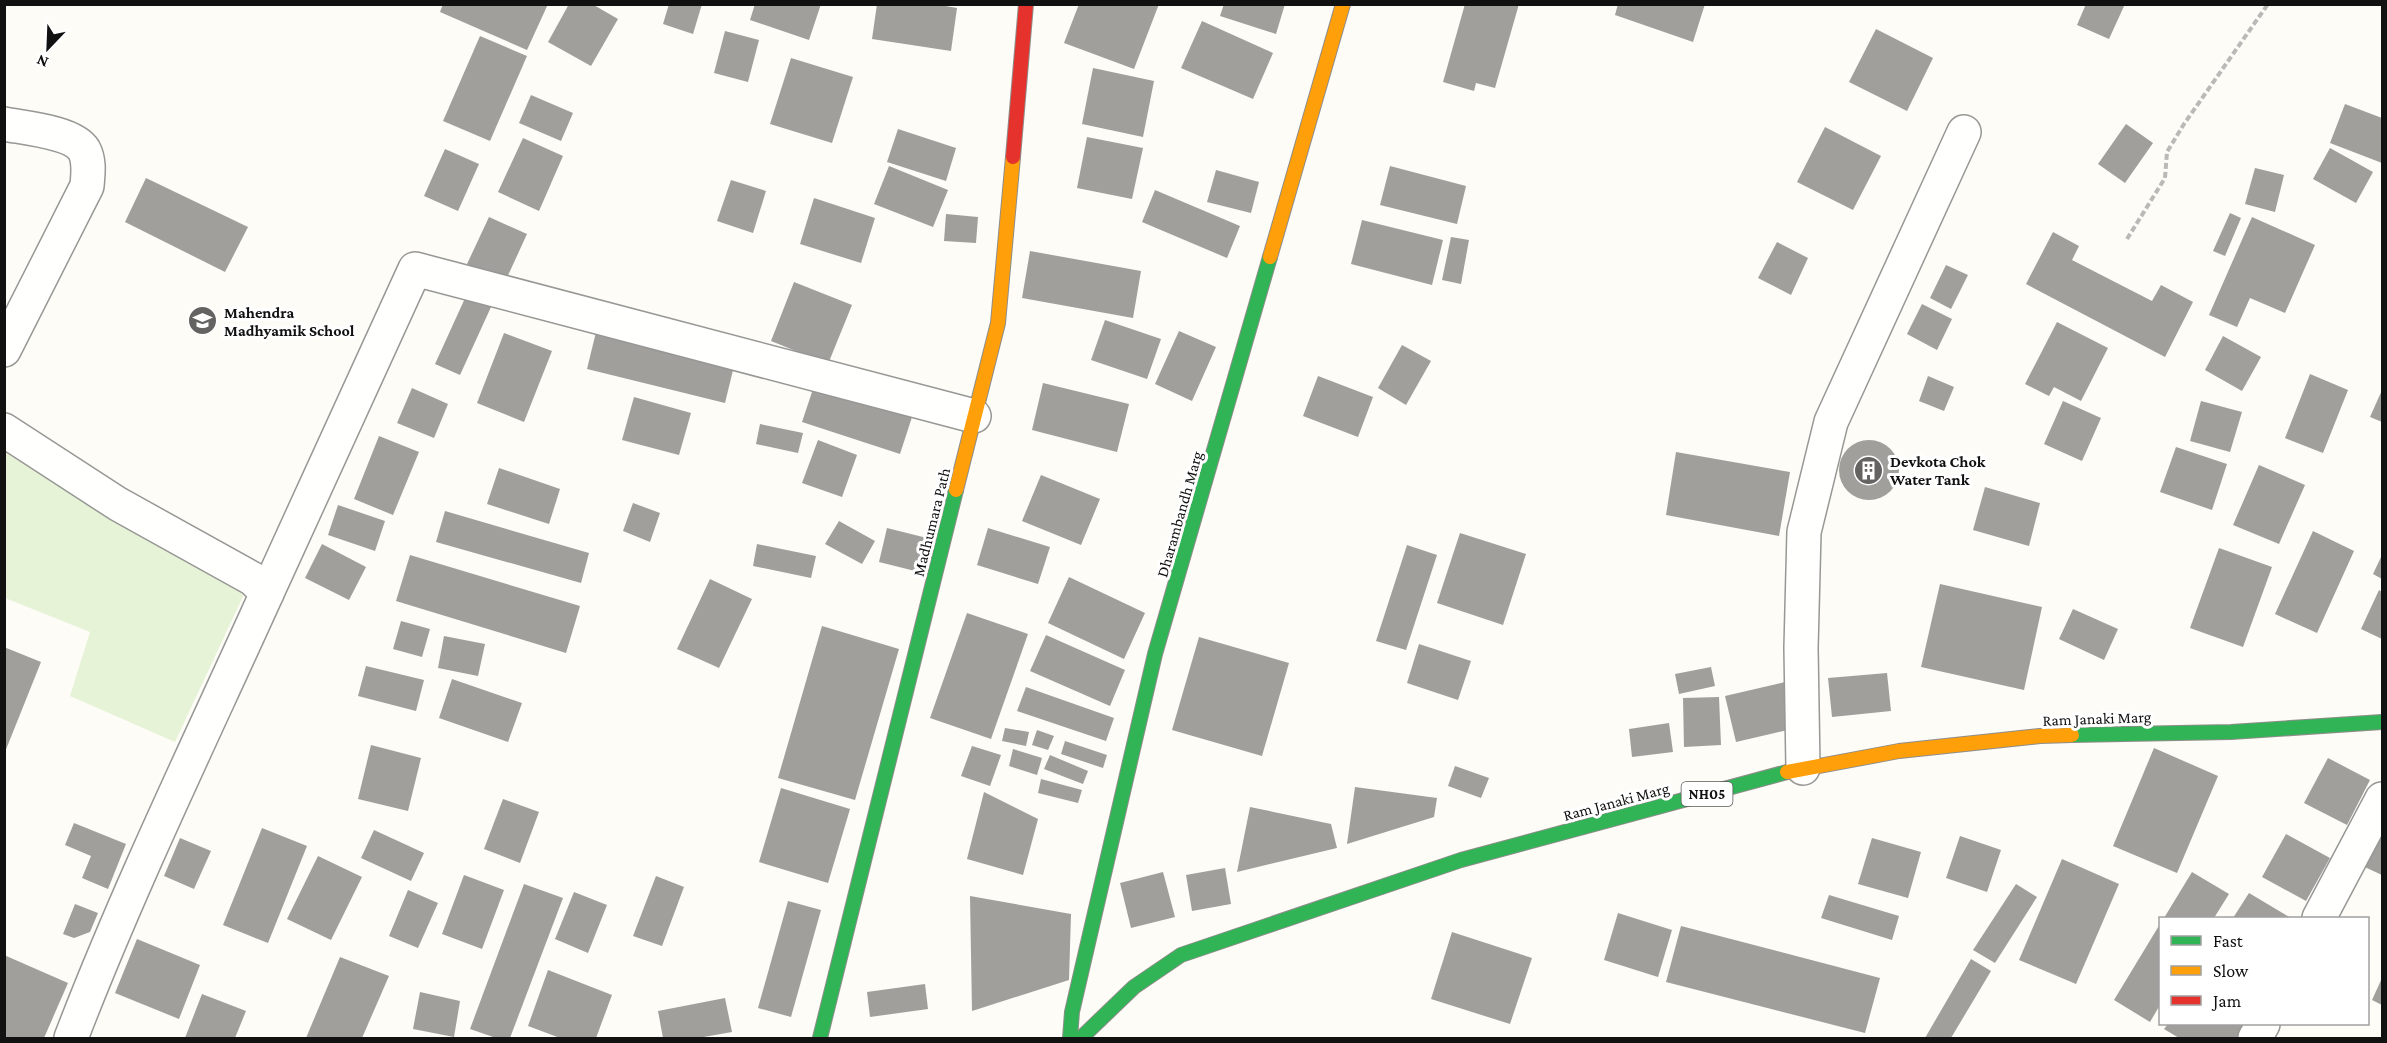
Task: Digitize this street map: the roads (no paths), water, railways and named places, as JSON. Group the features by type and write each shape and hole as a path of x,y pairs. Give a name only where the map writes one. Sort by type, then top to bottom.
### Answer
{"main road":[{"name":"Madhumara Path","path":"820,1038 998,323 1026,4"},
{"name":"Dharambandh Marg","path":"1070,1038 1072,1012 1155,654 1343,4"},
{"name":"Ram Janaki Marg","path":"1081,1038 1134,987 1181,955 1461,860 1803,768 1899,751 2040,735 2231,732 2382,722"},
{"path":"1058,1038 1063,1038"}],"street":[{"path":"4,124 76,141 84,150 89,167 87,186 4,350"},
{"path":"1803,768 1801,648 1804,532 1831,422 1964,132"},
{"path":"71,1038 89,991 179,785 414,269 975,416"},
{"path":"4,430 118,504 253,579 267,593"},
{"path":"2320,917 2382,799"}],"place":[{"name":"Mahendra Madhyamik School","path":"203,321"},
{"name":"Devkota Chok Water Tank","path":"1869,470"}]}
